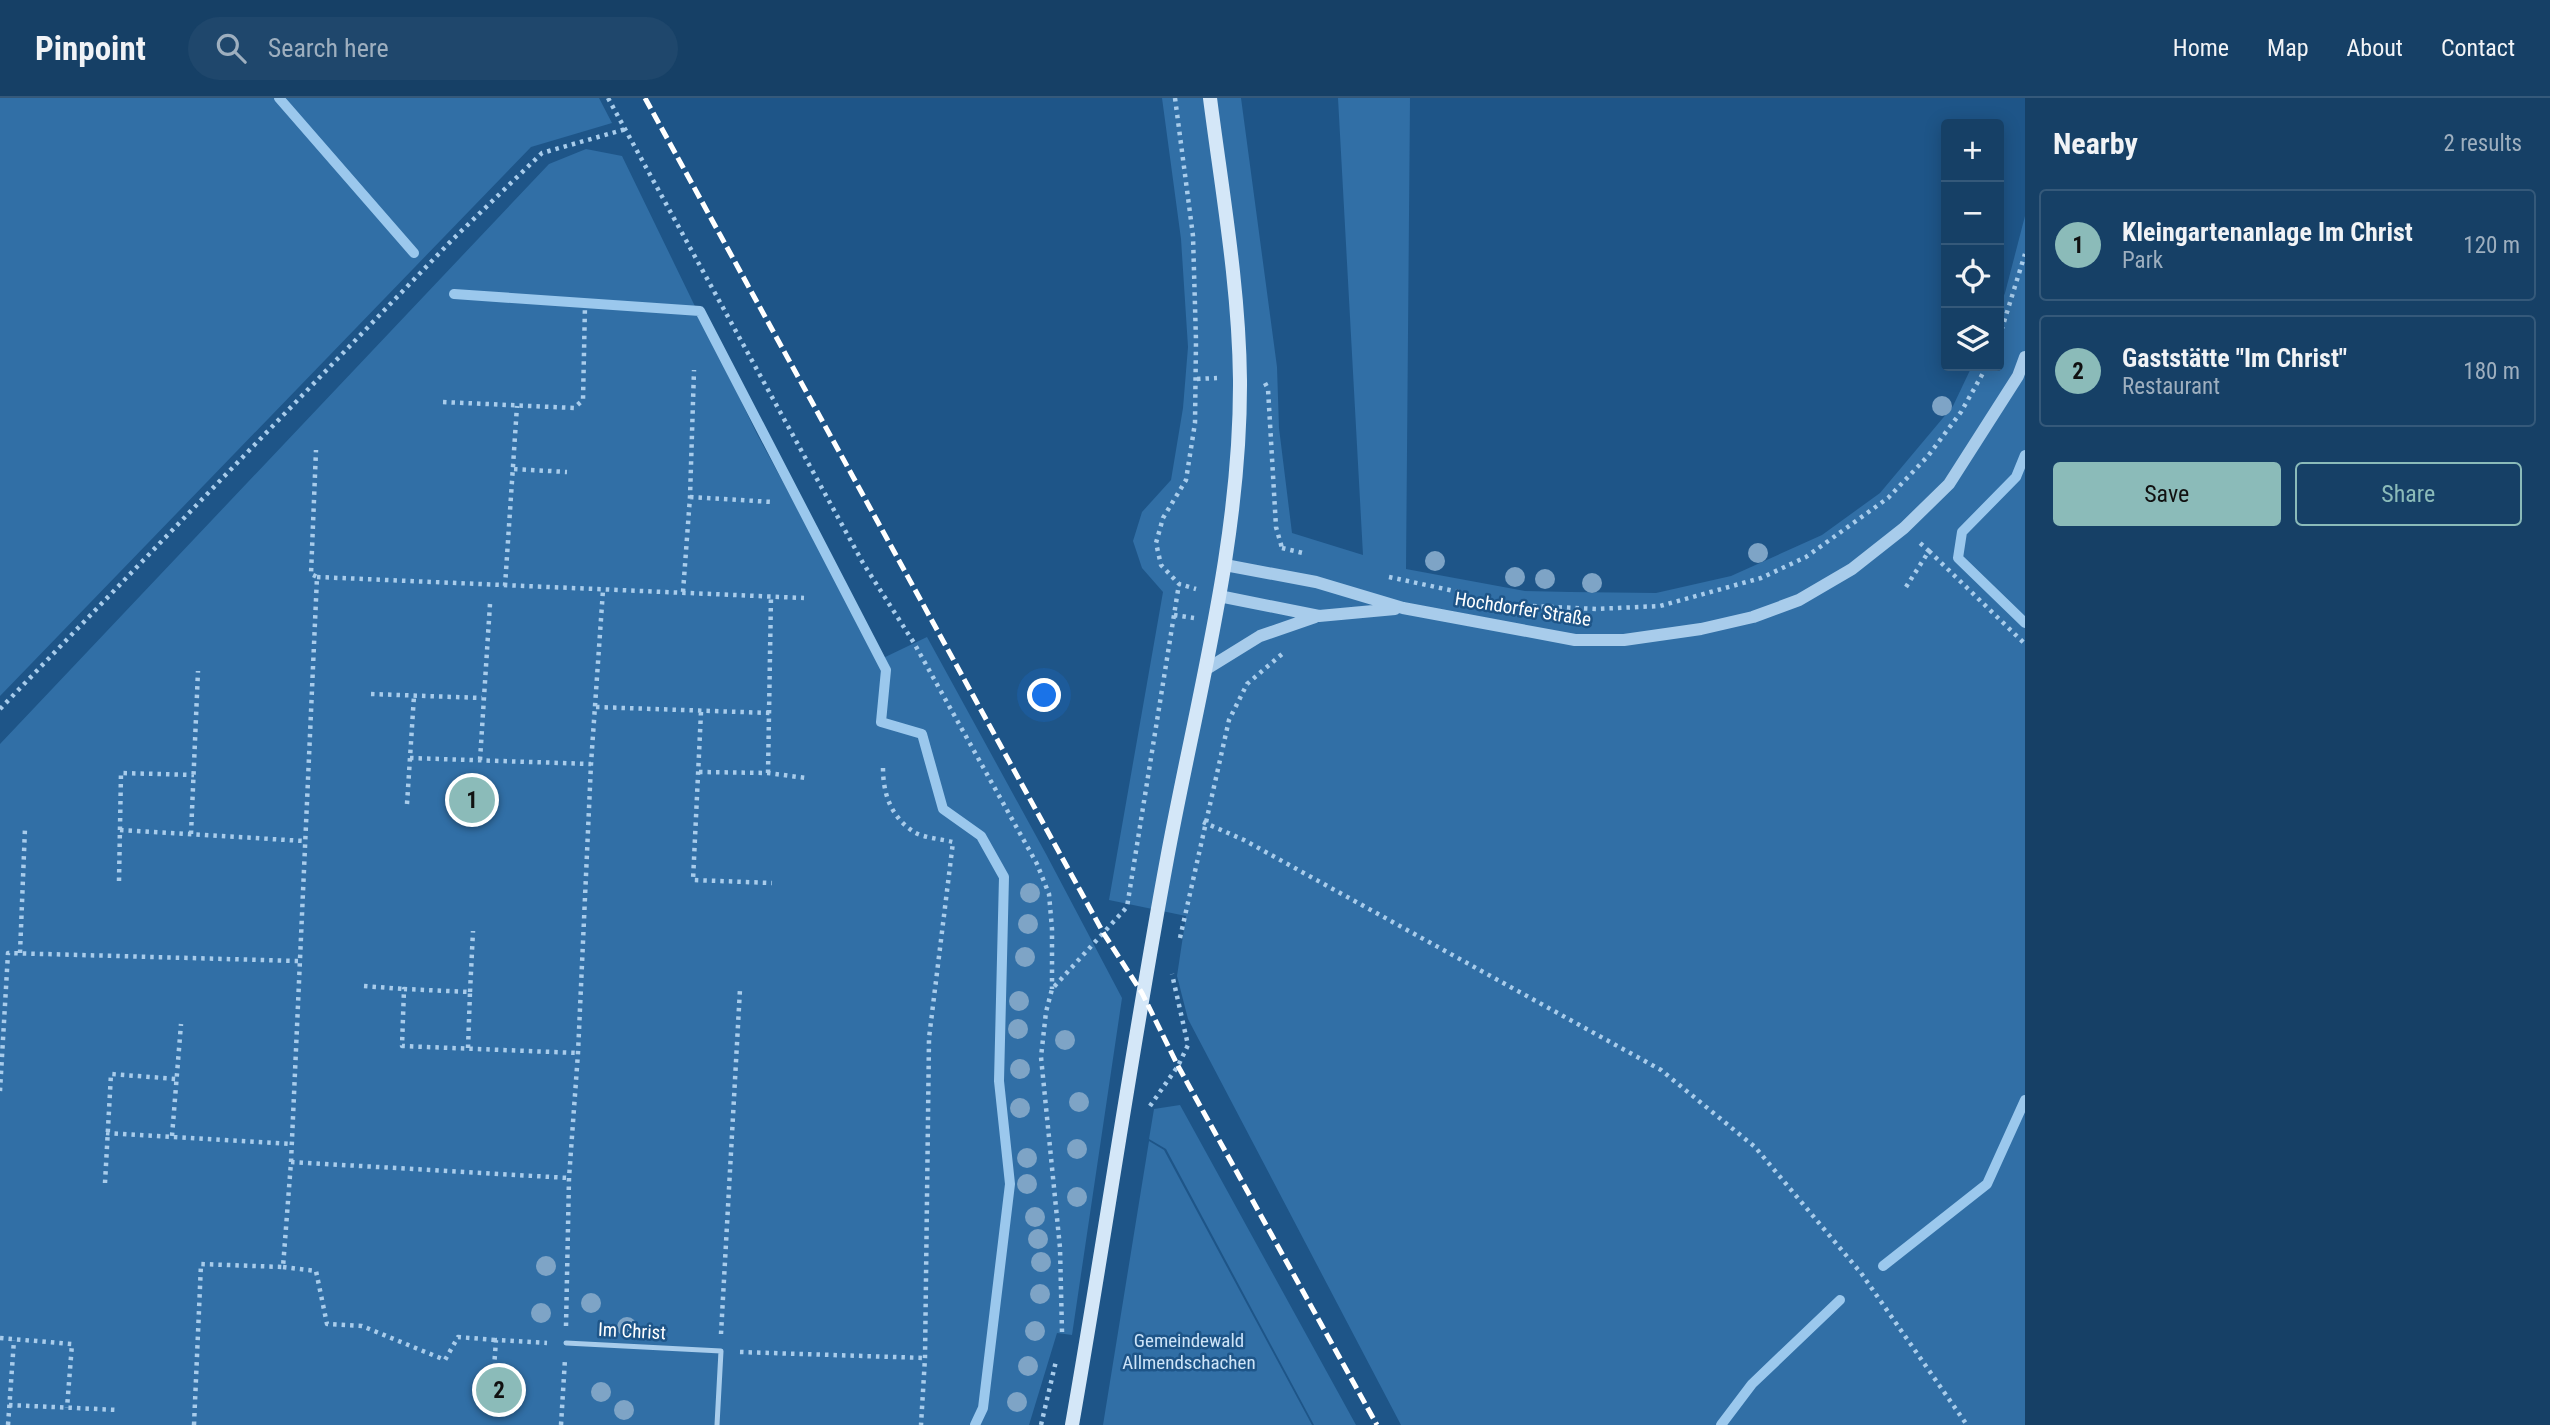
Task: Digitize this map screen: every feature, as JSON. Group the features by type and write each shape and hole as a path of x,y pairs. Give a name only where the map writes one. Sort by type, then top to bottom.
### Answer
{"main road":[{"path":"1072,1425 1142,993 1225,565 1237,463 1240,378 1233,273 1210,98"}],"street":[{"name":"Hochdorfer Straße","path":"1225,565 1316,582 1402,608 1575,640 1624,640 1701,629 1753,617 1799,600 1852,569 1904,528 1949,484 2018,376 2025,357"},
{"name":"Hochdorfer Straße","path":"1219,596 1319,616 1402,608"},
{"path":"1205,670 1260,636 1319,616"}],"lane":[{"name":"Im Christ","path":"566,1343 720,1351"},
{"path":"717,1425 720,1351"}],"path":[{"path":"608,98 863,563 914,643 1037,864 1049,894 1052,989 1046,1012 1041,1056 1060,1248 1062,1337"},
{"path":"1052,989 1127,907 1179,584 1161,565 1156,543 1163,518 1186,480 1195,423 1193,236 1175,98"},
{"path":"0,709 452,240 542,153 626,129"},
{"path":"2004,322 2025,254"},
{"path":"443,402 574,408 583,400 586,306"},
{"path":"682,593 690,497 694,370"},
{"path":"1521,604 1596,609 1660,606 1760,578 1805,557 1888,499 1961,412 1984,371"},
{"path":"505,586 517,406"},
{"path":"316,450 311,574 317,577 804,598"},
{"path":"514,469 567,472"},
{"path":"690,497 772,502"},
{"path":"1904,528 2025,644"},
{"path":"1282,548 1307,555"},
{"path":"1906,587 1929,551"},
{"path":"1384,576 1471,594"},
{"path":"283,1267 291,1162 317,577"},
{"path":"561,1425 566,1343 569,1178 603,590"},
{"path":"768,773 771,596"},
{"path":"480,760 490,604"},
{"path":"1178,950 1204,822 1229,720 1247,684 1291,650"},
{"path":"191,834 198,671"},
{"path":"371,694 482,698"},
{"path":"407,804 414,696"},
{"path":"596,707 770,713"},
{"path":"701,712 693,880 772,883"},
{"path":"410,758 591,764"},
{"path":"883,768 883,790 893,811 902,821 916,833 953,842 929,1038 925,1357 921,1425"},
{"path":"699,772 768,773 806,778"},
{"path":"119,881 121,773 194,775"},
{"path":"1175,816 1204,822 1244,840 1661,1070 1755,1147 1861,1273 1966,1425"},
{"path":"20,953 25,828"},
{"path":"120,830 304,841"},
{"path":"468,1048 473,931"},
{"path":"0,1091 8,953 298,961"},
{"path":"1148,1119 1150,1106 1178,1066 1188,1045 1172,975 1175,962"},
{"path":"364,986 470,992"},
{"path":"404,989 402,1046 578,1053"},
{"path":"740,989 720,1351 925,1357"},
{"path":"172,1136 181,1024"},
{"path":"105,1183 110,1074 176,1079"},
{"path":"106,1133 291,1144"},
{"path":"291,1162 569,1178"},
{"path":"194,1425 201,1264 316,1271 327,1324 362,1326 445,1360 458,1337 566,1343"},
{"path":"0,1339 72,1344 67,1408"},
{"path":"8,1425 14,1340"},
{"path":"494,1368 496,1340"},
{"path":"1041,1425 1059,1350"},
{"path":"9,1405 119,1410"}],"green space":[{"path":"0,98 599,98 612,123 531,147 0,696"},
{"path":"1162,98 1241,98 1277,367 1279,428 1292,533 1363,555 1338,98 1410,98 1406,569 1525,591 1656,593 1731,576 1822,535 1880,493 1953,406 1970,371 2004,371 2004,295 2025,216 2025,1425 1401,1425 1188,1019 1177,976 1186,916 1109,900 1163,592 1142,568 1133,541 1142,512 1171,480 1183,408 1188,347 1181,239"},
{"path":"586,149 622,156 757,434 879,660 927,637 1122,998 1072,1335 1057,1333 1029,1425 0,1425 0,744 549,164"},
{"path":"1180,1105 1356,1425 1314,1425 1166,1149 1149,1139 1154,1109"},
{"name":"Gemeindewald Allmendschachen","path":"1149,1141 1164,1150 1312,1425 1103,1425"}],"waterway":[{"path":"279,98 414,253"},
{"path":"454,294 700,311 886,670 881,722 922,734 943,809 981,836 1004,877 999,1081 1010,1184 983,1408 975,1425"},
{"path":"2025,455 2016,477 1962,532 1958,558 2025,623"},
{"path":"1883,1266 1987,1184 2025,1100"},
{"path":"1721,1425 1752,1384 1840,1300"}],"railway":[{"path":"645,98 1104,934 1142,993 1178,1066 1377,1425"}],"place":[{"name":"Kleingartenanlage Im Christ","path":"472,800"},
{"name":"Gaststätte \"Im Christ\"","path":"499,1390"}]}
